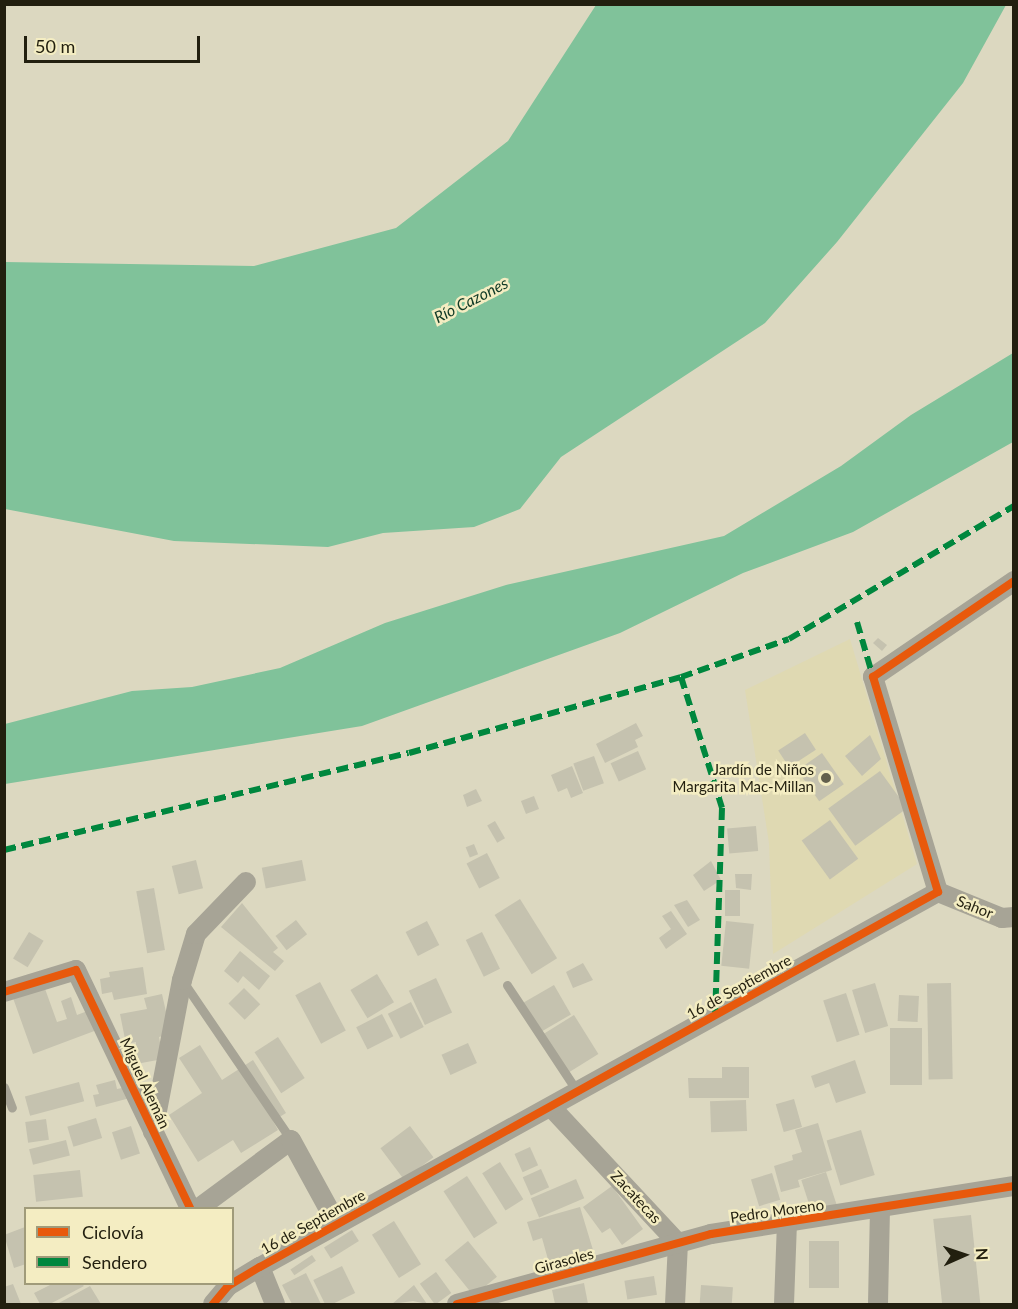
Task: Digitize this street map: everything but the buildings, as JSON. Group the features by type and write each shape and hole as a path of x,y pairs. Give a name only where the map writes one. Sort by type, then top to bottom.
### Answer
{"street":[{"path":"938,892 873,676 1014,581"},
{"path":"153,1132 182,980 196,934 246,882"},
{"name":"Sahor","path":"938,892 1002,918 1014,916"},
{"name":"16 de Septiembre","path":"234,1281 938,892"},
{"name":"Miguel Alemán","path":"4,992 76,970 189,1207"},
{"name":"Zacatecas","path":"552,1107 678,1243"},
{"path":"202,1207 291,1140 337,1224"},
{"path":"878,1305 879,1209 1014,1186"},
{"name":"Pedro Moreno","path":"678,1243 711,1234 879,1209"},
{"path":"784,1305 787,1224"},
{"path":"675,1305 678,1243"},
{"name":"Girasoles","path":"457,1305 678,1243"},
{"path":"260,1267 275,1305"},
{"name":"16 de Septiembre","path":"213,1305 227,1285"}],"lane":[{"path":"182,980 291,1140"},
{"path":"507,985 577,1091"},
{"path":"4,1087 12,1108"}],"shaded area":[{"name":"Jardín de Niños Margarita Mac-Millan","path":"850,639 917,864 773,954 769,843 745,690"}],"water":[{"name":"Río Cazones","path":"596,5 1006,5 963,83 837,242 765,323 561,457 520,509 474,527 383,533 328,547 174,541 5,509 5,262 254,266 396,228 508,141"},
{"path":"1013,353 1013,442 853,532 743,573 620,633 362,726 5,784 5,724 132,691 192,687 280,668 385,623 506,585 724,536 841,466 911,415"}],"marked path":[{"path":"4,850 409,753 681,677 789,639 1014,506"},
{"path":"857,622 873,677"},
{"path":"681,677 722,808 715,1016"}],"cycle path":[{"path":"234,1282 938,892 873,677 1014,581"},
{"path":"4,992 76,970 190,1207"},
{"path":"457,1304 711,1234 1014,1186"},
{"path":"213,1304 230,1285"}],"place":[{"name":"Jardín de Niños Margarita Mac-Millan","path":"826,778"}]}
